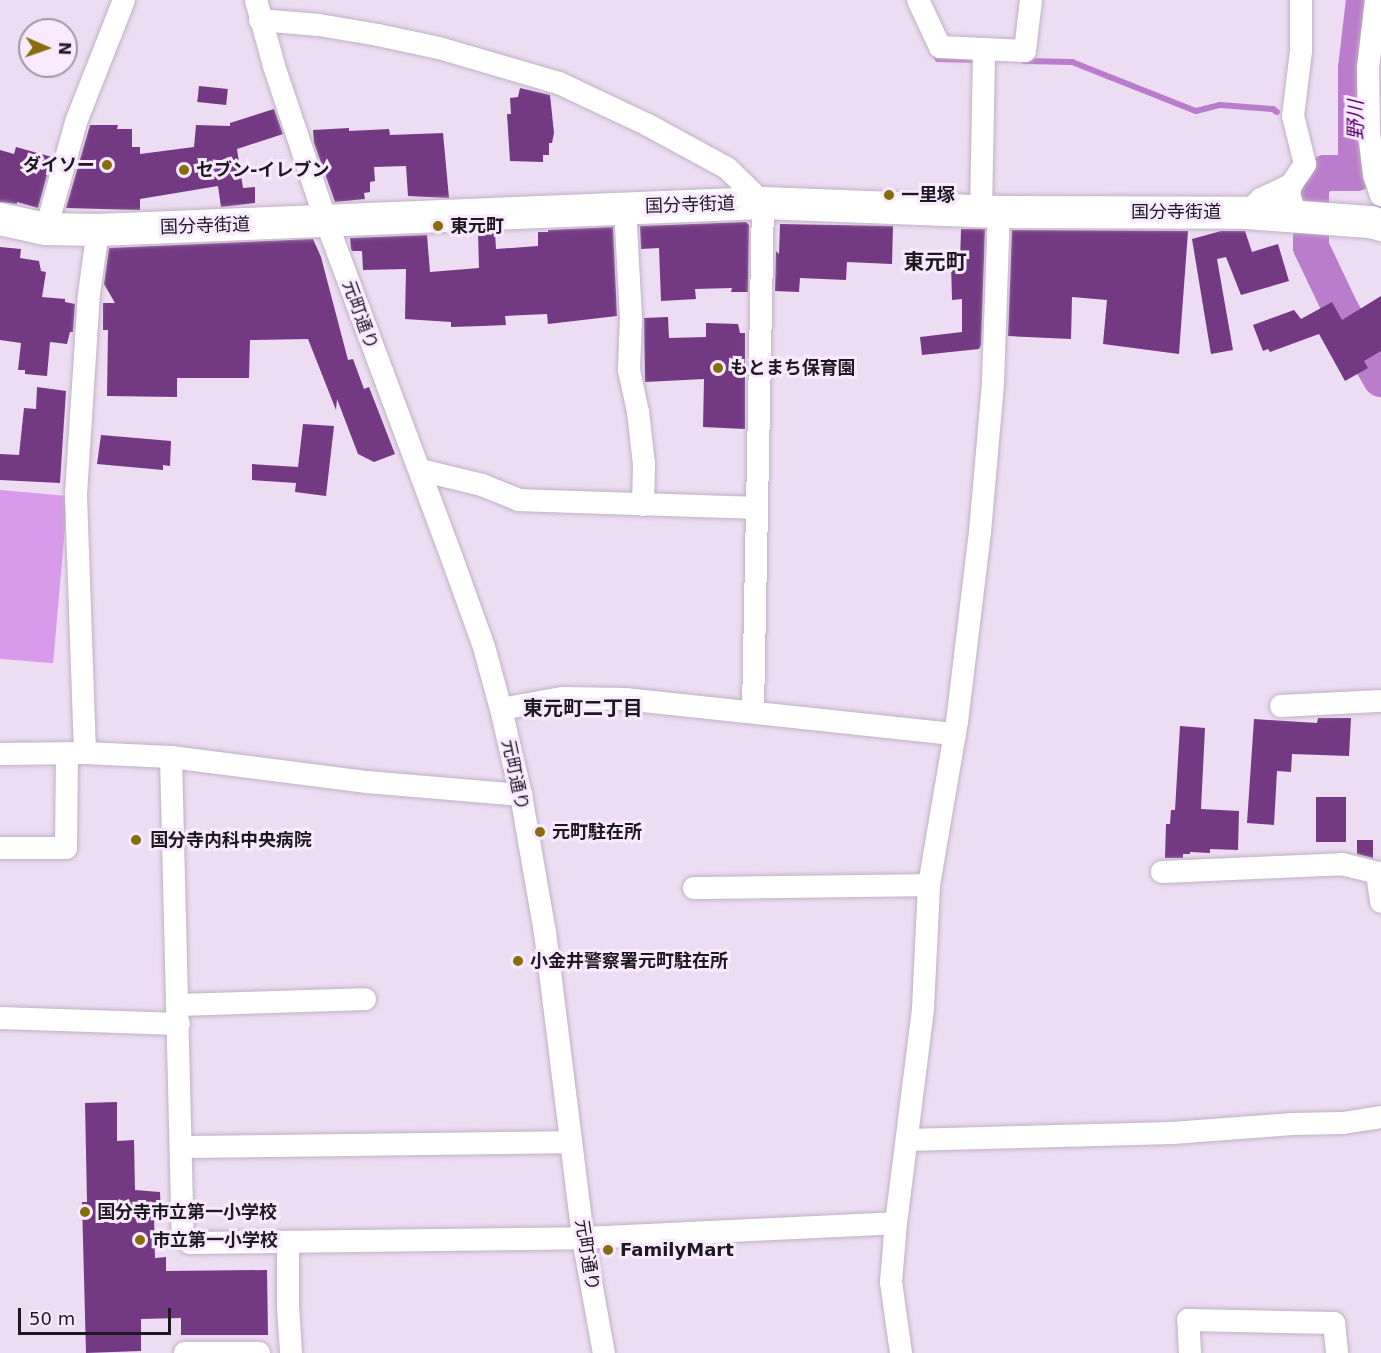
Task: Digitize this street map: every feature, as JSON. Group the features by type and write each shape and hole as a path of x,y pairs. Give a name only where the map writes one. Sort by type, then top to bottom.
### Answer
{"main road":[{"name":"国分寺街道","path":"0,219 46,229 98,230 763,203 990,212 1246,213 1294,200 1381,225"}],"street":[{"path":"46,229 76,122 124,0"},
{"path":"918,0 940,47 984,57 1025,51 1031,0"},
{"path":"1376,0 1368,68 1369,133 1374,175 1381,195"},
{"path":"1294,200 1305,164 1293,116 1301,51 1298,3"},
{"path":"258,10 492,62 559,83 648,125 727,168 763,203 753,712"},
{"name":"元町通り","path":"258,10 326,222 484,647 501,709 521,795 545,932 583,1238 604,1353"},
{"path":"901,1353 891,1282 896,1223 923,1008 929,885 955,734 980,532 993,382 984,57"},
{"path":"625,207 631,317 629,370 638,412 644,464 643,505"},
{"path":"0,848 66,848 76,754 76,494 89,294 98,230"},
{"path":"420,470 482,485 519,500 756,508"},
{"path":"501,709 563,698 624,699 783,714 799,720 955,734"},
{"path":"1281,706 1381,701"},
{"path":"0,754 171,757 367,782 521,795"},
{"path":"171,757 183,1238 190,1243 583,1238 896,1223"},
{"path":"1162,872 1342,864 1377,873 1381,902"},
{"path":"694,888 929,885"},
{"path":"0,1018 178,1015 365,999"},
{"path":"907,1140 1161,1134 1293,1124 1343,1123 1381,1117"},
{"path":"182,1147 571,1142"},
{"path":"288,1243 291,1353"},
{"path":"1190,1353 1188,1320 1334,1323 1337,1353"},
{"path":"185,1353 259,1353"}],"shaded area":[{"path":"0,490 68,496 53,663 0,659"}],"building":[{"path":"199,86 228,89 226,105 197,102"},
{"path":"520,88 550,95 554,133 552,143 549,143 549,155 543,155 543,162 510,161 507,114 511,114 510,98 518,97"},
{"path":"274,109 283,134 237,149 243,188 255,187 255,203 221,207 218,186 140,199 140,210 66,208 90,125 118,125 117,129 132,129 132,147 140,147 140,154 194,147 196,125 230,126 230,123"},
{"path":"349,128 349,131 389,129 390,135 443,133 449,198 408,196 406,166 374,167 375,181 370,182 370,192 364,193 365,199 335,202 314,143 313,130"},
{"path":"16,147 52,157 38,208 17,202 17,204 0,202 0,150 14,154"},
{"path":"746,222 749,225 748,292 731,292 732,288 695,289 696,299 661,301 659,248 641,249 640,226"},
{"path":"780,224 893,226 892,264 847,262 846,280 800,278 799,292 775,291 776,251 779,254"},
{"path":"613,227 617,316 548,324 547,314 505,316 506,325 482,326 451,327 451,322 405,319 406,269 363,270 362,251 352,251 350,238 427,235 430,272 479,268 478,233 495,232 496,249 538,246 538,232 548,232 548,230"},
{"path":"961,229 985,229 981,345 979,349 922,355 920,337 962,332 962,299 952,300 951,263 960,263"},
{"path":"1012,230 1188,231 1179,354 1103,344 1107,300 1072,297 1071,339 1008,336"},
{"path":"1221,231 1245,231 1252,252 1278,244 1289,281 1241,295 1226,257 1217,259 1233,350 1211,354 1192,239"},
{"path":"313,239 321,257 348,360 353,359 364,389 369,387 395,454 374,462 358,454 337,399 336,410 308,339 250,340 249,378 177,378 177,397 107,396 108,330 103,330 103,303 115,303 104,284 109,248"},
{"path":"0,247 21,249 20,258 39,261 41,271 46,272 42,297 65,299 65,302 75,304 73,332 70,332 67,344 50,342 47,376 25,374 25,370 18,370 21,343 0,340"},
{"path":"1381,296 1381,351 1364,361 1368,368 1345,381 1319,334 1270,352 1268,349 1263,351 1253,325 1294,310 1301,319 1332,302 1342,320"},
{"path":"668,317 669,338 706,337 706,323 738,324 740,333 745,333 745,429 703,427 704,379 645,382 644,318"},
{"path":"37,387 66,391 60,483 0,480 0,454 19,455 24,408 36,409"},
{"path":"303,424 334,426 326,496 295,492 296,483 252,480 252,464 298,467"},
{"path":"101,435 171,441 170,466 163,465 163,470 97,464"},
{"path":"1318,718 1351,718 1349,756 1292,754 1291,772 1277,771 1274,825 1247,823 1254,719 1317,723"},
{"path":"1180,726 1205,728 1201,809 1239,811 1238,850 1210,849 1210,853 1190,852 1190,854 1183,854 1183,858 1165,858 1166,824 1170,824 1171,810 1175,810"},
{"path":"1316,797 1346,797 1346,842 1316,842"},
{"path":"1357,840 1373,840 1373,858 1357,854"},
{"path":"117,1102 117,1141 134,1140 135,1190 160,1192 161,1217 154,1217 155,1258 166,1257 166,1271 267,1270 268,1335 181,1335 181,1318 141,1319 141,1351 86,1353 82,1202 87,1202 85,1103"}],"waterway":[{"name":"野川","path":"1311,202 1311,183 1325,173 1356,173 1356,68 1364,0"},
{"path":"933,51 938,59 981,60"},
{"path":"1024,61 1072,62 1196,111 1220,105 1273,109 1277,112"},
{"name":"野川","path":"1310,178 1311,183"},
{"name":"野川","path":"1311,235 1311,247 1341,310 1381,379"}],"place":[{"name":"ダイソー","path":"107,165"},
{"name":"セブン-イレブン","path":"184,170"},
{"name":"一里塚","path":"889,195"},
{"name":"東元町","path":"438,226"},
{"name":"もとまち保育園","path":"718,368"},
{"name":"元町駐在所","path":"540,832"},
{"name":"国分寺内科中央病院","path":"136,840"},
{"name":"小金井警察署元町駐在所","path":"518,961"},
{"name":"国分寺市立第一小学校","path":"85,1212"},
{"name":"市立第一小学校","path":"140,1240"},
{"name":"FamilyMart","path":"608,1250"}],"district":[{"name":"東元町","path":"935,262"},
{"name":"東元町二丁目","path":"583,708"}]}
